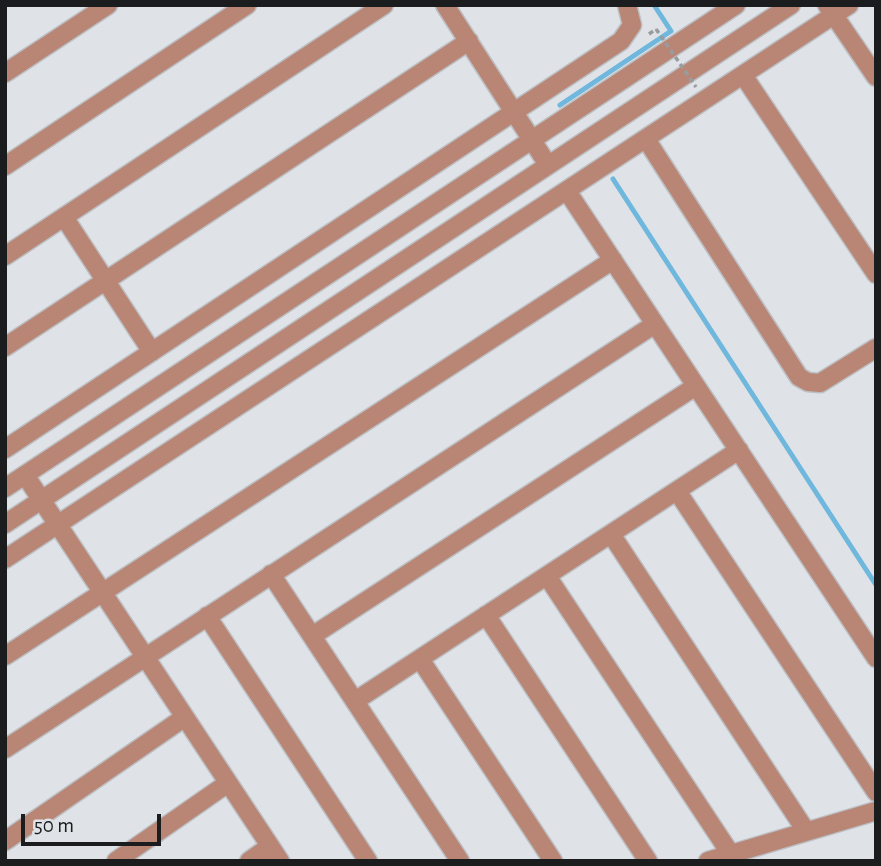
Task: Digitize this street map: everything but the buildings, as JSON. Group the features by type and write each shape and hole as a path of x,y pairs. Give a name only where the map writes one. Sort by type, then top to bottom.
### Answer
{"street":[{"path":"5,74 108,5"},
{"path":"5,166 247,5"},
{"path":"5,256 384,5"},
{"path":"5,449 621,41 632,25 627,5"},
{"path":"5,488 736,5"},
{"path":"5,524 791,5"},
{"path":"447,6 548,164"},
{"path":"5,559 743,75 837,9 876,77"},
{"path":"5,348 468,41"},
{"path":"743,75 876,274"},
{"path":"646,139 799,377 808,383 820,383 876,348"},
{"path":"567,191 876,658"},
{"path":"64,217 152,352"},
{"path":"5,656 613,260"},
{"path":"5,749 655,324"},
{"path":"312,636 696,386"},
{"path":"355,701 739,450"},
{"path":"25,475 275,854 249,861"},
{"path":"677,491 876,792"},
{"path":"611,534 806,831"},
{"path":"271,574 460,861"},
{"path":"547,576 730,853"},
{"path":"486,615 648,861"},
{"path":"207,616 368,861"},
{"path":"419,659 553,861"},
{"path":"5,841 185,717"},
{"path":"116,861 228,783"},
{"path":"708,861 876,811"}],"path":[{"path":"656,29 696,87"}],"waterway":[{"path":"560,105 671,31 654,5"},
{"path":"613,179 876,585"}]}
